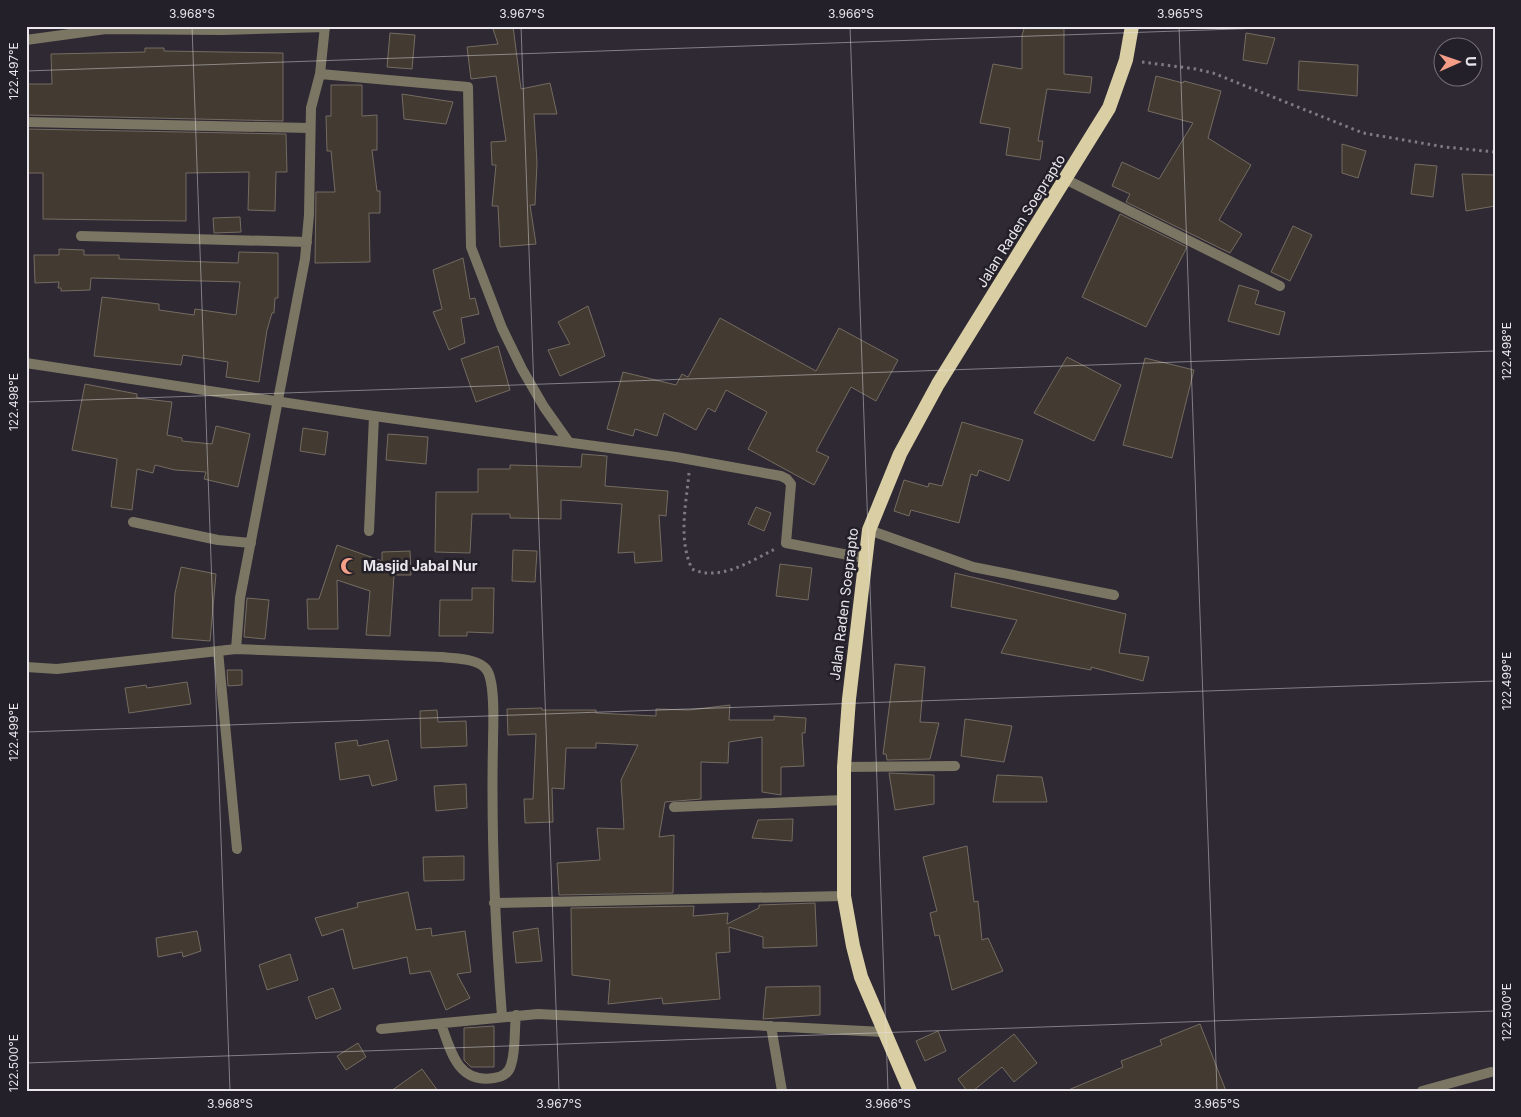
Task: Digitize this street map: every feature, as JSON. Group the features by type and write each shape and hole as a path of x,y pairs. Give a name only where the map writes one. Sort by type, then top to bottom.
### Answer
{"highway":[{"name":"Jalan Raden Soeprapto","path":"910,1091 883,1032 861,977 844,896 844,767 849,699 864,558 869,530 900,454 938,384 1067,180 1109,108 1126,60 1132,26"}],"street":[{"path":"26,40 106,29 222,30 325,27 320,74 313,94 309,128 307,242 279,401 240,598 236,649"},
{"path":"320,74 468,87 471,247 489,298 522,369 568,441"},
{"path":"26,122 309,128"},
{"path":"1067,180 1280,286"},
{"path":"81,236 307,242"},
{"path":"26,363 198,391 690,459 787,479 792,484 786,543 864,558"},
{"path":"369,531 374,416"},
{"path":"133,522 218,540 251,543"},
{"path":"869,530 973,567 1114,595"},
{"path":"26,667 57,669 236,649 442,657 467,660 486,669 490,679 493,720 491,814 494,903 502,1016"},
{"path":"218,651 237,849"},
{"path":"844,767 955,766"},
{"path":"674,807 844,800"},
{"path":"494,903 844,896"},
{"path":"381,1029 502,1016 547,1014 883,1032"},
{"path":"441,1024 458,1064 464,1072 479,1079 497,1078 507,1073 512,1064 516,1015"},
{"path":"771,1026 782,1091"},
{"path":"1422,1091 1491,1072"}],"path":[{"path":"1126,60 1213,73 1364,133 1445,147 1495,152"},
{"path":"690,459 683,536 692,569 699,572 714,573 735,568 786,543"}],"building":[{"path":"492,26 513,26 521,89 550,83 557,114 534,114 537,163 535,205 530,205 536,244 500,247 498,206 492,206 496,165 492,165 491,142 506,141 496,76 471,79 467,47 498,44"},
{"path":"1025,26 1064,26 1064,74 1092,77 1090,93 1047,89 1038,141 1043,141 1040,160 1006,155 1010,128 980,123 993,64 1022,69 1022,35"},
{"path":"390,33 415,35 412,69 387,67"},
{"path":"1246,33 1275,38 1267,64 1243,60"},
{"path":"145,48 164,48 164,51 283,53 283,121 26,115 26,84 52,84 51,54 145,52"},
{"path":"1299,61 1358,65 1357,96 1298,90"},
{"path":"1156,76 1221,91 1208,138 1251,165 1219,220 1242,234 1230,253 1126,202 1130,194 1112,186 1122,162 1159,179 1193,123 1148,111"},
{"path":"331,85 362,85 362,116 377,115 377,150 372,150 377,191 380,191 380,213 369,213 370,262 315,263 316,192 335,192 331,151 327,151 326,116 331,116"},
{"path":"402,94 453,102 446,124 404,119"},
{"path":"26,129 286,134 287,172 276,172 275,211 248,210 249,172 186,173 186,221 43,219 43,173 26,173"},
{"path":"1342,144 1366,151 1358,178 1342,173"},
{"path":"1415,164 1437,166 1433,197 1411,194"},
{"path":"1462,174 1495,175 1495,206 1466,211"},
{"path":"1120,214 1187,247 1146,327 1082,297"},
{"path":"240,217 241,232 214,233 213,218"},
{"path":"1293,226 1312,235 1290,281 1271,272"},
{"path":"59,249 84,250 84,255 119,255 119,259 238,263 239,252 278,253 278,298 275,298 274,313 272,313 267,330 259,382 226,377 228,362 183,355 181,365 94,356 102,297 159,304 159,310 194,315 195,309 236,315 240,282 91,278 90,290 61,291 61,288 58,288 59,282 35,283 34,255 59,255"},
{"path":"463,258 470,299 475,298 479,314 461,318 465,343 449,350 433,312 442,309 433,270"},
{"path":"1239,285 1259,291 1255,304 1285,312 1279,335 1228,321"},
{"path":"588,306 605,356 560,376 548,350 570,344 558,322"},
{"path":"720,318 816,371 839,328 898,360 876,401 851,387 816,451 829,457 814,485 748,449 767,412 726,390 715,412 708,408 696,430 664,413 657,436 635,429 633,436 607,429 623,372 676,385 682,374 688,377"},
{"path":"498,346 510,390 476,402 461,359"},
{"path":"1067,357 1121,385 1094,441 1034,413"},
{"path":"1145,358 1194,370 1172,458 1123,445"},
{"path":"85,384 137,394 137,398 172,402 167,435 182,438 182,441 212,444 216,426 250,434 238,487 204,479 206,472 175,470 155,465 153,473 137,469 132,510 111,507 117,459 72,450"},
{"path":"962,422 1023,440 1009,481 979,470 977,476 971,474 959,523 911,510 909,516 894,511 904,480 928,487 929,483 942,486"},
{"path":"303,428 328,432 325,455 300,451"},
{"path":"388,434 428,437 426,464 386,460"},
{"path":"582,454 607,456 605,486 668,491 666,516 659,515 662,561 635,563 634,552 618,553 622,504 561,500 561,519 510,518 510,514 472,514 470,553 435,552 436,492 478,492 478,469 510,469 510,465 581,467"},
{"path":"756,507 771,513 764,531 748,524"},
{"path":"337,545 382,561 382,552 410,551 411,575 394,575 390,636 366,635 370,591 337,580 338,629 308,629 307,599 319,599"},
{"path":"513,550 537,551 535,582 512,581"},
{"path":"780,564 812,568 808,600 776,596"},
{"path":"181,567 216,574 210,641 172,638 175,593"},
{"path":"955,573 1126,614 1119,653 1149,657 1143,681 1091,667 1091,670 1001,653 1017,620 951,607"},
{"path":"472,588 494,588 493,633 467,632 467,636 439,636 440,600 472,600"},
{"path":"247,598 269,600 265,639 244,637"},
{"path":"895,664 925,667 920,722 939,723 930,759 887,760 886,754 883,754"},
{"path":"227,670 242,670 242,685 228,686"},
{"path":"187,682 191,704 129,713 125,688 146,685 147,688"},
{"path":"730,705 729,720 774,720 774,716 806,718 805,733 802,733 804,766 781,767 781,795 762,792 762,737 729,742 728,763 701,762 701,799 665,802 659,837 674,835 673,893 559,895 557,863 600,860 597,828 624,829 621,780 638,745 596,743 596,748 566,748 564,789 552,788 553,822 525,823 524,799 533,799 536,734 508,735 507,709 596,710 596,713 656,716 656,709 689,710"},
{"path":"437,710 438,722 466,721 467,746 421,748 420,711"},
{"path":"965,719 1012,726 1004,762 961,756"},
{"path":"357,740 358,746 388,740 397,780 372,786 369,775 340,780 335,743"},
{"path":"889,773 934,775 934,804 895,810"},
{"path":"997,775 1042,777 1047,802 993,802"},
{"path":"466,784 467,808 436,811 434,786"},
{"path":"793,819 792,841 752,838 758,820"},
{"path":"967,846 974,902 978,901 982,940 988,938 1003,971 952,990 939,935 935,936 930,913 937,911 923,857"},
{"path":"464,856 464,880 424,881 423,857"},
{"path":"408,892 416,930 431,928 432,936 465,931 471,972 457,974 470,998 446,1010 430,971 410,974 407,957 353,969 343,929 322,936 315,918 358,907 357,903"},
{"path":"815,903 817,946 763,948 763,937 729,927 730,952 716,953 720,999 663,1004 662,998 608,1004 610,980 572,975 571,908 694,906 693,916 728,913 727,924 759,908 759,905"},
{"path":"538,928 542,961 516,963 513,932"},
{"path":"197,931 201,951 183,957 182,952 158,957 156,938"},
{"path":"290,954 298,980 267,990 259,965"},
{"path":"820,986 820,1015 763,1019 766,987"},
{"path":"333,988 341,1009 316,1019 308,997"},
{"path":"1200,1024 1226,1091 1066,1091 1123,1067 1121,1061 1162,1045 1160,1040"},
{"path":"494,1026 494,1067 471,1067 464,1060 464,1028"},
{"path":"938,1031 946,1051 925,1061 916,1041"},
{"path":"1014,1034 1037,1063 1014,1082 1002,1067 973,1091 967,1091 958,1079"},
{"path":"358,1043 366,1057 346,1070 337,1056"},
{"path":"422,1069 438,1091 391,1091"}],"place":[{"name":"Masjid Jabal Nur","path":"349,566"}]}
